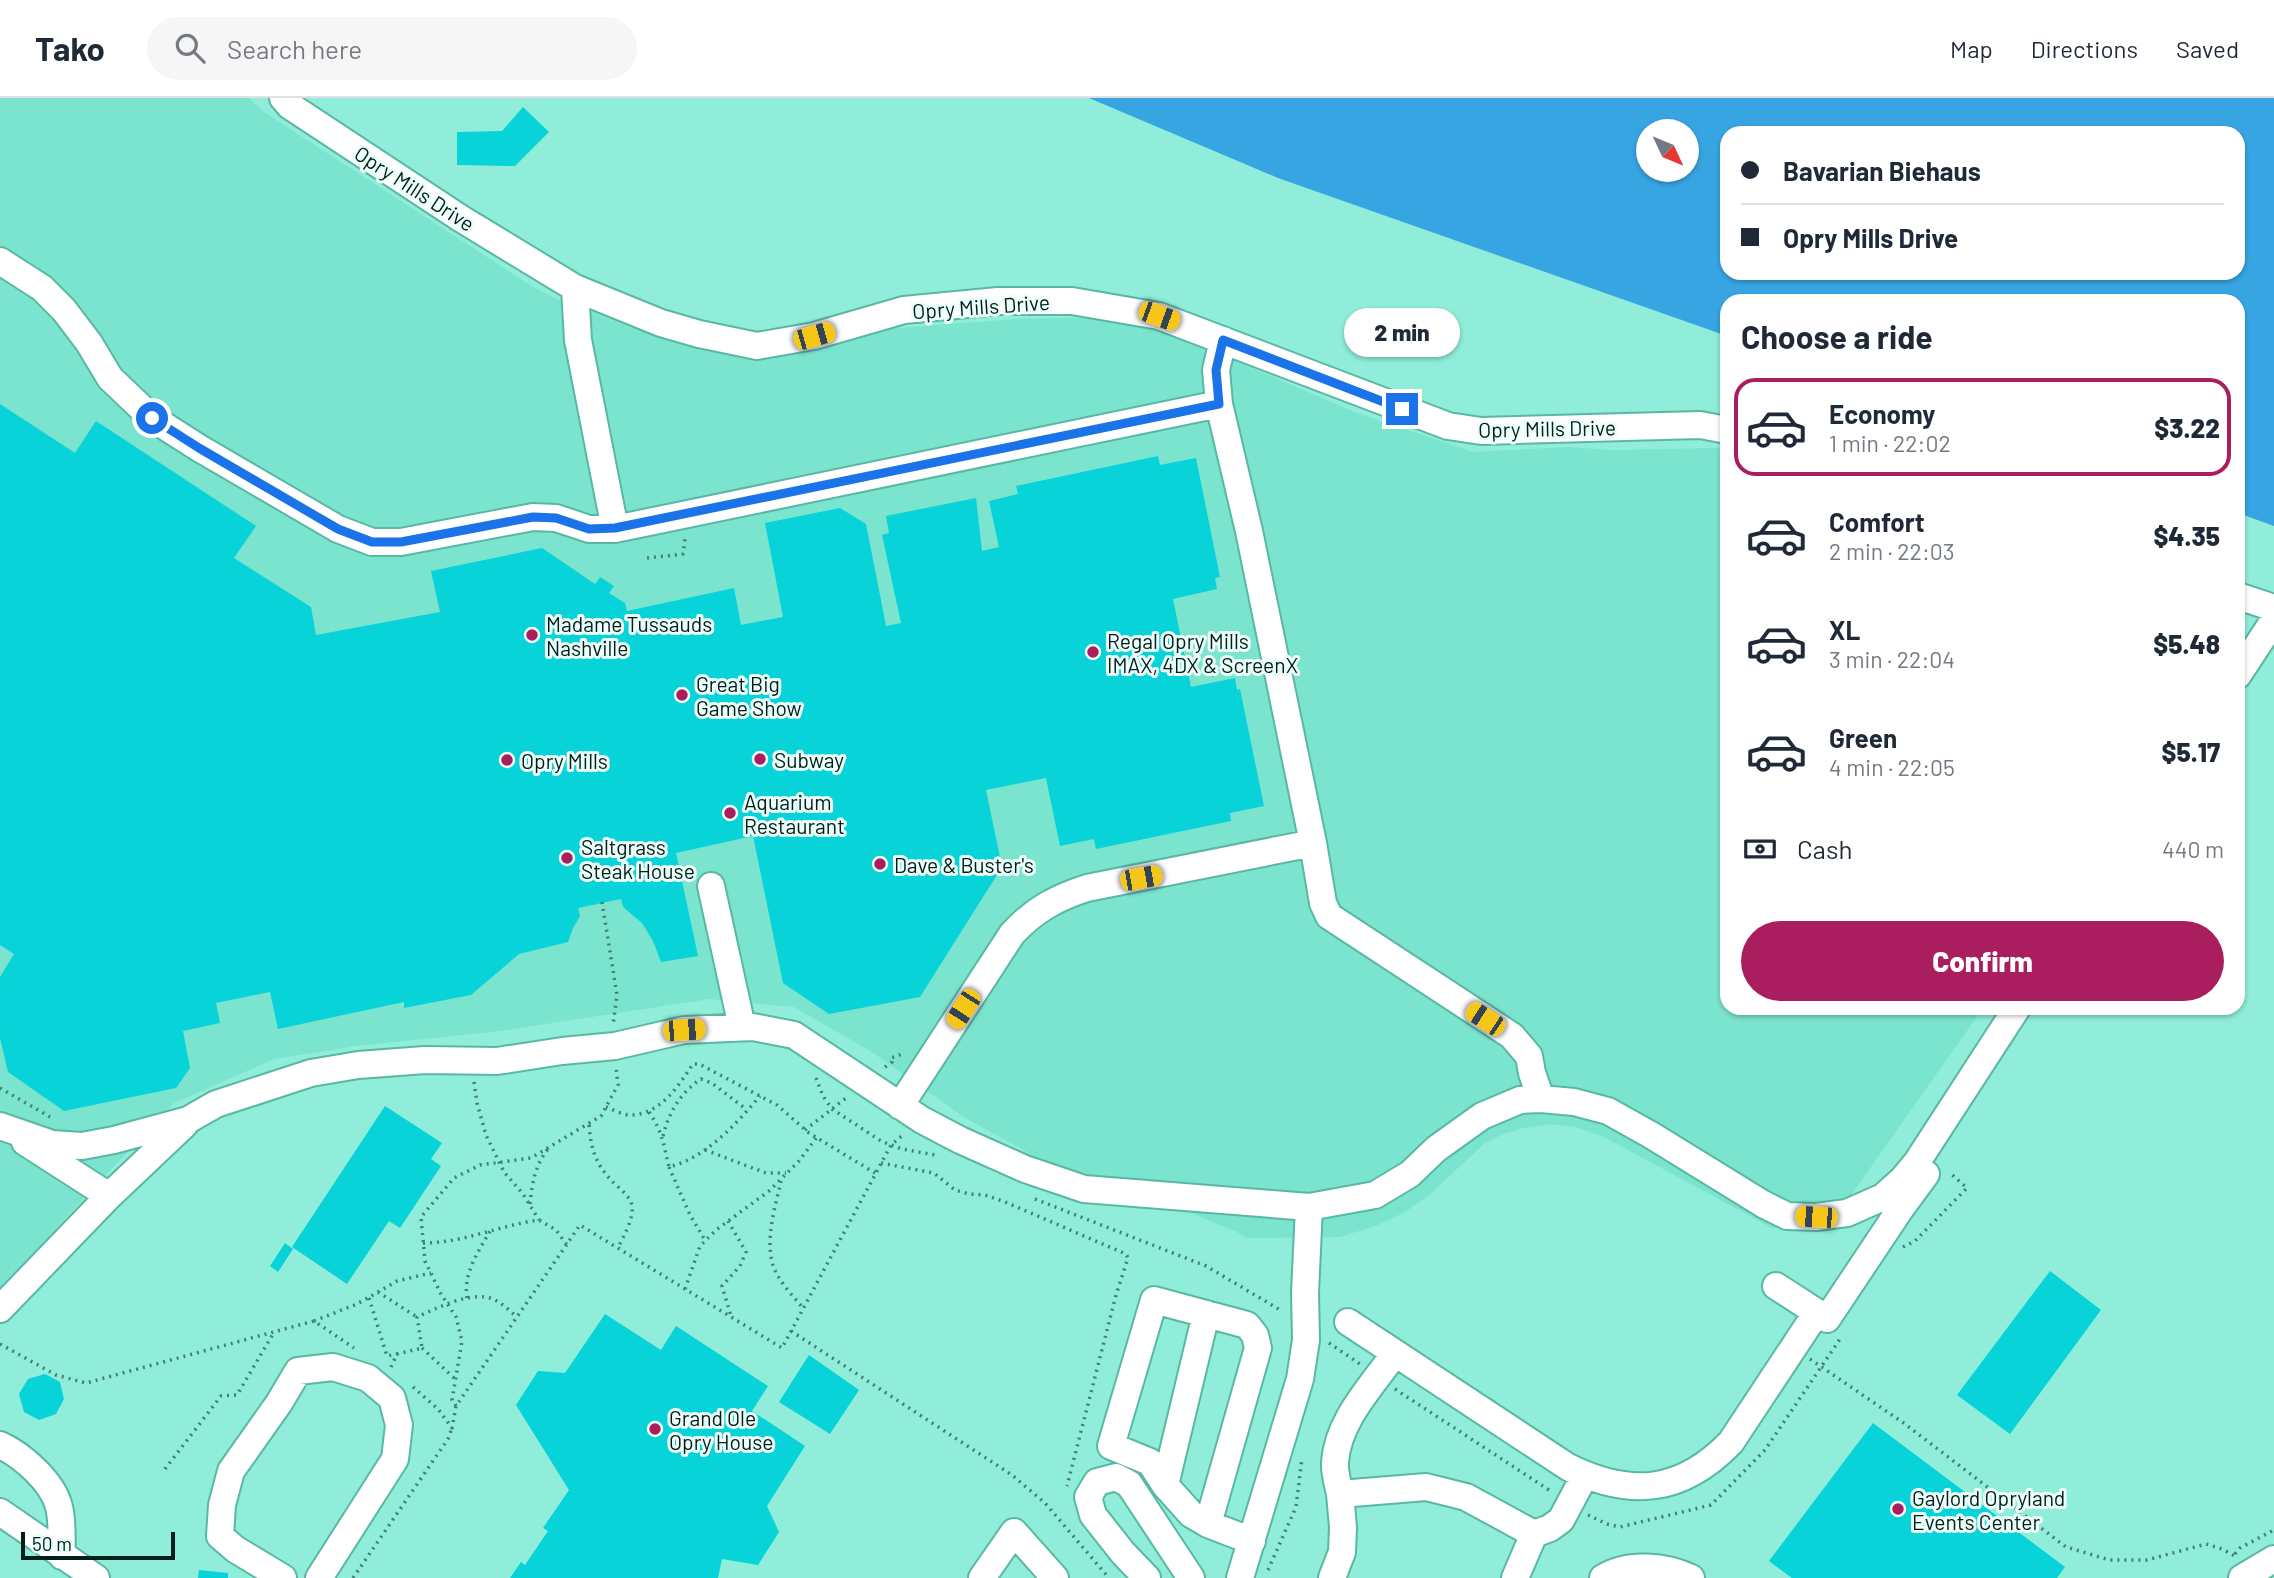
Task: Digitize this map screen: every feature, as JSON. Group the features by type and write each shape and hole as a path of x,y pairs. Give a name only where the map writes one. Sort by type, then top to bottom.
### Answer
{"lane":[{"name":"Opry Mills Drive","path":"283,98 290,106 460,218 575,288 661,323 720,340 757,346 814,336 904,310 998,302 1072,301 1159,316 1448,426 1481,431 1700,425 1720,429"},
{"path":"0,261 42,288 64,310 110,378 152,418 338,529 372,542 401,542 533,517 556,518 589,529 615,528 1219,404"},
{"path":"575,288 580,353 615,528"},
{"path":"1223,340 1216,370 1219,404 1249,531 1323,903 1329,916 1512,1036 1529,1056 1541,1099"},
{"path":"2245,598 2274,608"},
{"path":"2245,664 2274,620"},
{"path":"911,1113 1012,934 1028,917 1045,905 1064,895 1087,888 1313,843"},
{"path":"711,886 742,1027"},
{"path":"1349,1322 1585,1475 1628,1488 1664,1483 1698,1471 1714,1460 1731,1442 1793,1348 1830,1321 1900,1208 2013,1015"},
{"path":"0,1308 108,1196 188,1120 216,1104 311,1073 358,1065 425,1060 497,1060 615,1046 684,1030 753,1027 794,1035 911,1113 960,1140 1025,1169 1084,1189 1309,1207 1375,1195 1410,1174 1436,1149 1482,1116 1520,1100 1541,1099 1574,1102 1608,1111 1787,1216 1833,1216 1865,1206 1883,1197 1927,1161"},
{"path":"0,1126 52,1144 82,1146 188,1120"},
{"path":"0,1126 108,1196"},
{"path":"1240,1578 1300,1379 1306,1340 1309,1207"},
{"path":"1776,1286 1830,1321"},
{"path":"1208,1524 1258,1348 1255,1335 1247,1325 1154,1300 1111,1446 1150,1462 1165,1485 1191,1514 1208,1524 1252,1541"},
{"path":"1165,1485 1206,1314"},
{"path":"1332,1578 1342,1552 1340,1494 1334,1465 1338,1440 1355,1409 1395,1353"},
{"path":"283,1578 235,1549 220,1536 222,1505 231,1471 298,1371 333,1367 368,1378 392,1398 399,1425 395,1459 319,1578"},
{"path":"0,1445 11,1450 43,1477 59,1505 62,1556"},
{"path":"1515,1578 1534,1534 1561,1520 1585,1475"},
{"path":"1147,1578 1093,1515 1088,1497 1097,1482 1116,1478 1129,1484 1191,1578"},
{"path":"1340,1494 1426,1487 1466,1497 1534,1534"},
{"path":"0,1512 96,1578"},
{"path":"982,1578 1014,1532 1055,1578"},
{"path":"2241,1569 2274,1559"},
{"path":"1622,1576 1643,1567 1673,1569 1691,1578"}],"path":[{"path":"647,558 683,554"},
{"path":"456,1406 452,1400 461,1341 456,1317 425,1261 421,1217 454,1178 480,1164 531,1158 601,1116 618,1084 613,1025 617,995 602,902"},
{"path":"805,1130 891,1062 891,1058 911,1049"},
{"path":"472,1060 477,1103 486,1135 499,1162 539,1220 556,1230 566,1245"},
{"path":"606,1107 630,1116 649,1111 670,1096 693,1064 699,1064 776,1105 805,1130 875,1173"},
{"path":"811,1070 832,1110 881,1141 944,1158"},
{"path":"718,1087 724,1077"},
{"path":"663,1137 681,1096 701,1079 718,1087 747,1111"},
{"path":"0,1088 55,1123"},
{"path":"668,1167 680,1164 705,1150 760,1096"},
{"path":"649,1111 663,1137 668,1167 705,1240"},
{"path":"354,1578 448,1439 456,1406 580,1225 782,1348 875,1173 911,1113"},
{"path":"589,1125 591,1150 609,1178 626,1195 632,1207 629,1225 618,1248"},
{"path":"685,1289 700,1246 705,1240 769,1191 799,1161 817,1137"},
{"path":"530,1205 535,1172 550,1148"},
{"path":"705,1150 766,1173 788,1172"},
{"path":"1897,1250 1915,1241 1967,1188 1927,1161"},
{"path":"881,1163 934,1173 955,1190 985,1195 1005,1202 1126,1254 1128,1258 1116,1295 1066,1496"},
{"path":"781,1179 772,1229 773,1266 803,1308"},
{"path":"1031,1198 1206,1266 1306,1327 1422,1408 1569,1503 1592,1517 1620,1527 1711,1505 1765,1450 1822,1367 1830,1321"},
{"path":"424,1243 458,1241 514,1223 539,1220"},
{"path":"728,1221 746,1252 740,1266 722,1286 731,1317"},
{"path":"467,1298 468,1274 491,1230"},
{"path":"0,1344 56,1376 86,1383 314,1321 357,1304 397,1281 431,1273"},
{"path":"378,1292 417,1317 422,1348 455,1378"},
{"path":"417,1317 448,1304 481,1296 495,1300 517,1317"},
{"path":"369,1297 387,1356 422,1348"},
{"path":"314,1321 356,1349"},
{"path":"791,1331 1012,1475 1045,1503 1109,1578"},
{"path":"166,1469 221,1396 237,1395 274,1332"},
{"path":"1793,1348 1905,1424 2066,1547 2110,1560 2147,1560 2206,1544 2222,1549 2241,1569"},
{"path":"383,1367 389,1372 397,1354"},
{"path":"409,1385 438,1409 452,1429"},
{"path":"2241,1569 2240,1548 2274,1530"}],"shaded area":[{"name":"Opry Mills","path":"0,98 249,98 264,112 533,287 625,325 733,355 783,356 887,329 1016,319 1109,317 1181,337 1352,411 1473,452 1568,447 1611,450 1720,449 1720,1015 1978,1015 1825,1232 1772,1228 1604,1137 1576,1127 1550,1124 1503,1134 1484,1144 1429,1195 1405,1212 1378,1225 1340,1237 1247,1238 1162,1201 1041,1160 964,1117 872,1052 794,1007 709,999 500,1031 357,1046 274,1059 174,1103 0,1292"}],"water":[{"path":"1089,98 2274,98 2274,526 2245,516 2245,294 1720,294 1720,334 1278,178"}],"building":[{"path":"523,107 549,132 515,166 457,165 457,132 502,131"},
{"name":"Opry Mills","path":"0,404 75,453 96,421 256,526 234,558 311,607 316,635 440,612 431,571 542,548 595,584 600,577 614,586 609,593 625,603 627,611 734,588 741,625 783,617 765,523 840,508 866,524 886,626 901,623 882,535 889,533 886,516 976,498 982,551 999,547 989,501 1018,494 1016,486 1158,456 1160,465 1196,458 1220,577 1215,578 1217,589 1173,599 1191,687 1235,678 1237,690 1240,689 1264,806 1230,813 1231,821 1096,849 1094,839 1060,846 1046,778 986,790 1002,867 920,997 829,1014 783,983 753,836 676,853 698,956 661,962 642,923 623,907 621,899 578,908 580,916 568,942 519,954 471,995 404,1008 404,1002 278,1029 270,992 216,1003 220,1023 183,1031 190,1068 176,1088 64,1111 8,1072 0,1038 0,977 14,954 0,945"},
{"path":"385,1106 442,1143 431,1159 441,1166 400,1228 389,1221 347,1284 292,1247"},
{"path":"285,1243 293,1249 278,1272 270,1266"},
{"path":"2050,1271 2101,1310 2010,1434 1957,1395"},
{"name":"Grand Ole Opry House","path":"605,1314 661,1350 676,1326 768,1386 752,1411 805,1446 767,1506 779,1532 758,1565 722,1559 718,1578 510,1578 521,1562 525,1565 548,1531 543,1528 569,1490 516,1405 538,1371 565,1373"},
{"path":"809,1355 859,1390 830,1434 779,1402"},
{"path":"45,1374 60,1382 64,1399 56,1414 39,1420 24,1412 19,1394 28,1379"},
{"name":"Gaylord Opryland Events Center","path":"1873,1423 2065,1567 2057,1578 1792,1578 1769,1561"},
{"path":"199,1570 228,1573 228,1578 198,1578"}],"place":[{"name":"Madame Tussauds Nashville","path":"532,635"},
{"name":"Regal Opry Mills IMAX, 4DX & ScreenX","path":"1093,652"},
{"name":"Great Big Game Show","path":"682,695"},
{"name":"Subway","path":"760,759"},
{"name":"Opry Mills","path":"507,760"},
{"name":"Aquarium Restaurant","path":"730,813"},
{"name":"Saltgrass Steak House","path":"567,858"},
{"name":"Dave & Buster's","path":"880,864"},
{"name":"Grand Ole Opry House","path":"655,1429"},
{"name":"Gaylord Opryland Events Center","path":"1898,1509"}],"route":[{"path":"152,418 338,529 372,542 401,542 533,517 556,518 589,529 615,528 1219,404 1216,370 1223,340 1402,409"}]}
